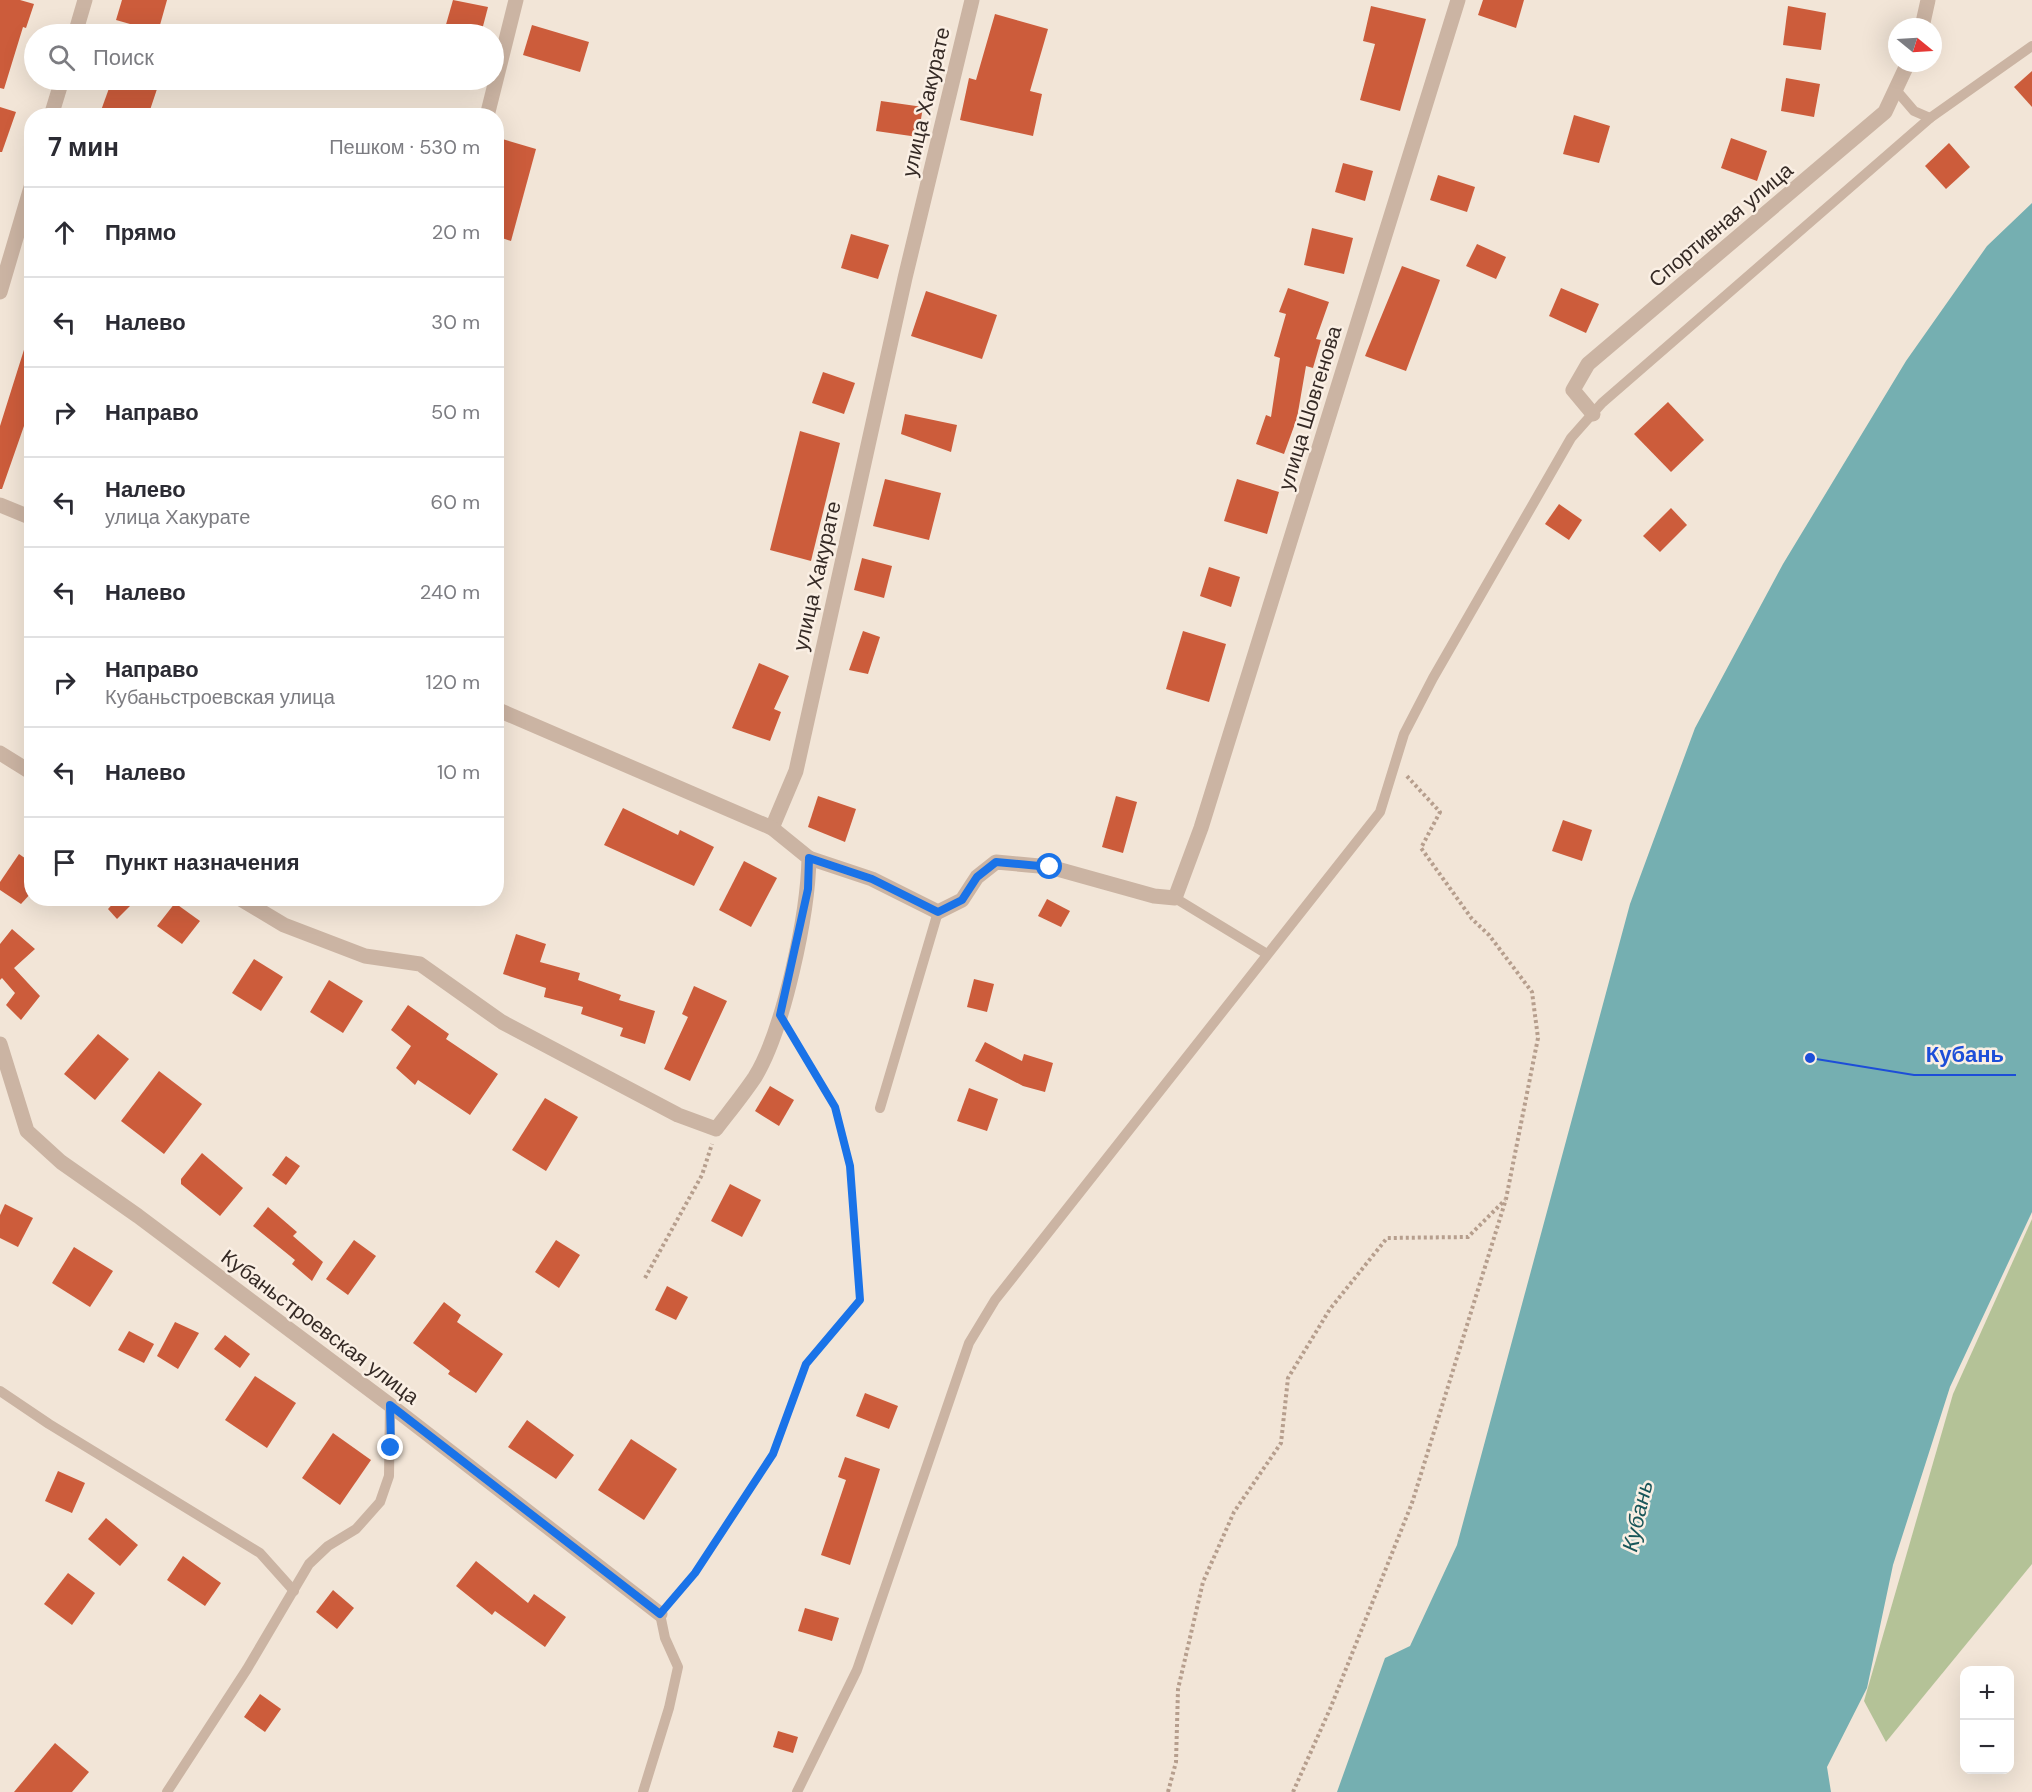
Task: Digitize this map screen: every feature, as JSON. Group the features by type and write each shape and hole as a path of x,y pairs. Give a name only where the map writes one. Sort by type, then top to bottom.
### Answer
{"street":[{"path":"78,24 85,0"},
{"path":"504,48 516,0"},
{"name":"улица Хакурате","path":"772,828 796,771 905,278 972,0"},
{"name":"улица Шовгенова","path":"1175,898 1201,828 1458,0"},
{"path":"1924,18 1928,0"},
{"name":"Спортивная улица","path":"1593,414 1573,390 1588,364 1885,112 1904,72"},
{"path":"53,108 59,90"},
{"path":"489,108 494,90"},
{"path":"0,292 24,211"},
{"path":"0,505 24,515"},
{"path":"504,711 772,828 809,858 872,879 938,912 962,900 977,877 996,862 1050,867 1154,896 1175,898"},
{"path":"0,753 24,768"},
{"path":"252,906 285,926 365,956 420,964 502,1022 678,1115 716,1129 756,1076 780,1015 808,889 809,858"},
{"name":"Кубаньстроевская улица","path":"0,1044 27,1131 61,1162 138,1216 390,1405 660,1614"}],"lane":[{"path":"797,1792 857,1670 969,1343 995,1300 1380,812 1404,734 1432,678 1571,438 1593,414 1930,118 2032,46"},
{"path":"1896,90 1914,111 1930,118"},
{"path":"1175,898 1267,954"},
{"path":"880,1108 938,912"},
{"path":"0,1391 49,1425 260,1553 294,1591"},
{"path":"167,1792 247,1669 309,1564 328,1546 356,1529 380,1502 389,1476 390,1405"},
{"path":"643,1792 669,1708 678,1667 665,1638 660,1614"}],"path":[{"path":"1293,1792 1330,1709 1412,1503 1506,1199 1538,1038 1532,992 1489,935 1472,919 1421,848 1440,812 1396,765"},
{"path":"660,1614 695,1573 773,1454 806,1364 860,1300 850,1166 835,1107 780,1015"},
{"path":"645,1278 702,1175 716,1129"},
{"path":"1168,1792 1176,1762 1178,1689 1203,1582 1234,1512 1281,1443 1288,1378 1330,1309 1387,1238 1468,1237 1506,1199"}],"green space":[{"path":"2032,1219 2032,1564 1886,1742 1864,1701 1953,1394"}],"water":[{"name":"Кубань","path":"2032,203 2032,1212 1950,1387 1893,1565 1867,1688 1827,1767 1831,1792 1337,1792 1385,1658 1410,1646 1457,1545 1630,904 1695,728 1783,564 1906,361 1987,246"}],"building":[{"path":"0,0 20,0 34,4 27,24 24,24 4,89 0,88"},
{"path":"122,0 167,0 160,24 130,24 116,20"},
{"path":"453,0 488,7 484,24 446,24"},
{"path":"1483,0 1524,0 1516,28 1478,15"},
{"path":"1371,6 1426,19 1400,111 1360,100 1375,44 1363,41"},
{"path":"1788,6 1826,13 1821,50 1783,45"},
{"path":"995,14 1048,29 1030,91 1042,94 1033,136 960,120 969,78 976,80"},
{"path":"532,25 589,42 580,72 523,55"},
{"path":"2032,71 2032,107 2014,87"},
{"path":"1786,78 1820,84 1814,117 1781,111"},
{"path":"108,90 157,90 151,108 102,108"},
{"path":"881,101 923,107 918,137 876,131"},
{"path":"0,107 16,112 2,152 0,152"},
{"path":"1574,115 1610,126 1599,163 1563,154"},
{"path":"1731,138 1767,151 1757,181 1721,168"},
{"path":"504,139 536,149 511,241 504,239"},
{"path":"1949,143 1970,167 1946,189 1925,166"},
{"path":"1343,163 1373,171 1365,201 1335,192"},
{"path":"1438,175 1475,187 1467,212 1430,200"},
{"path":"1312,228 1353,238 1344,274 1304,265"},
{"path":"851,234 889,245 878,279 841,268"},
{"path":"1477,244 1506,257 1496,279 1466,266"},
{"path":"1402,266 1440,280 1406,371 1365,356"},
{"path":"1288,288 1329,302 1316,339 1321,340 1313,368 1306,366 1297,418 1284,454 1256,444 1266,415 1271,417 1280,358 1274,356 1286,314 1279,312"},
{"path":"1561,288 1599,304 1586,333 1549,316"},
{"path":"926,291 997,315 982,359 911,336"},
{"path":"24,350 24,426 2,489 0,489 0,426"},
{"path":"823,372 855,383 844,414 812,403"},
{"path":"1668,402 1704,440 1671,472 1634,434"},
{"path":"905,414 957,425 951,452 901,434"},
{"path":"800,431 840,443 811,561 770,550"},
{"path":"885,479 941,493 929,540 873,526"},
{"path":"1237,479 1279,492 1267,534 1224,521"},
{"path":"1559,504 1582,520 1569,540 1545,524"},
{"path":"1671,508 1687,525 1660,552 1643,536"},
{"path":"862,558 892,566 884,598 854,590"},
{"path":"1209,567 1240,577 1231,607 1200,596"},
{"path":"863,631 880,637 868,674 849,670"},
{"path":"1183,631 1226,644 1209,702 1166,689"},
{"path":"759,663 789,676 774,709 781,712 770,741 732,728"},
{"path":"818,796 856,809 845,842 808,827"},
{"path":"1116,796 1137,802 1123,853 1102,847"},
{"path":"623,808 678,835 680,830 714,847 694,886 604,845"},
{"path":"1563,820 1592,830 1582,861 1552,851"},
{"path":"19,854 24,857 24,901 21,904 0,890 0,882"},
{"path":"744,861 777,878 751,927 719,910"},
{"path":"1047,899 1070,911 1061,927 1038,916"},
{"path":"111,906 130,906 117,919 108,909"},
{"path":"173,906 179,906 200,921 182,944 157,926"},
{"path":"12,929 35,949 14,968 40,996 21,1020 6,1005 15,993 2,978 0,980 0,944"},
{"path":"516,934 546,944 540,962 580,973 578,980 621,995 619,1000 655,1011 645,1044 620,1036 623,1028 581,1014 583,1007 544,997 546,988 503,974"},
{"path":"254,959 283,977 261,1011 232,993"},
{"path":"974,979 994,984 987,1012 967,1007"},
{"path":"329,980 363,1001 343,1033 310,1012"},
{"path":"694,986 727,1001 690,1081 664,1069 688,1017 682,1014"},
{"path":"408,1005 449,1034 446,1039 498,1074 470,1115 418,1080 415,1085 396,1068 411,1046 391,1030"},
{"path":"98,1034 129,1059 95,1100 64,1074"},
{"path":"985,1042 1022,1061 1024,1054 1053,1063 1045,1092 1023,1086 975,1061"},
{"path":"159,1071 202,1104 164,1154 121,1121"},
{"path":"770,1086 794,1100 779,1126 755,1111"},
{"path":"969,1088 998,1099 987,1131 957,1121"},
{"path":"545,1098 578,1117 546,1171 512,1150"},
{"path":"202,1153 243,1188 220,1216 181,1184 181,1179"},
{"path":"286,1156 300,1166 286,1185 272,1175"},
{"path":"730,1184 761,1200 742,1237 711,1221"},
{"path":"5,1204 33,1218 18,1247 0,1238 0,1215"},
{"path":"268,1207 297,1232 293,1236 323,1262 312,1281 292,1264 295,1260 253,1226"},
{"path":"354,1240 376,1256 348,1295 326,1279"},
{"path":"556,1240 580,1255 559,1288 535,1272"},
{"path":"74,1247 113,1271 90,1307 52,1283"},
{"path":"667,1286 688,1297 676,1320 655,1310"},
{"path":"444,1302 461,1315 457,1322 503,1354 476,1393 448,1374 450,1371 413,1343"},
{"path":"175,1322 199,1333 178,1369 157,1356"},
{"path":"129,1331 154,1344 144,1363 118,1350"},
{"path":"225,1335 250,1354 240,1368 214,1349"},
{"path":"255,1376 296,1403 267,1448 225,1420"},
{"path":"865,1393 898,1406 889,1429 856,1416"},
{"path":"527,1420 574,1455 556,1479 508,1447"},
{"path":"333,1433 371,1460 340,1505 302,1478"},
{"path":"631,1439 677,1469 644,1520 598,1490"},
{"path":"845,1457 880,1469 850,1565 821,1555 846,1480 838,1477"},
{"path":"58,1471 85,1483 72,1513 45,1501"},
{"path":"106,1518 138,1545 120,1566 88,1539"},
{"path":"183,1556 221,1583 205,1606 167,1580"},
{"path":"476,1561 528,1603 534,1594 566,1617 545,1647 495,1611 492,1615 456,1586"},
{"path":"68,1573 95,1593 72,1625 44,1604"},
{"path":"333,1590 354,1608 337,1629 316,1612"},
{"path":"805,1608 839,1618 832,1641 798,1631"},
{"path":"260,1694 281,1709 265,1732 244,1717"},
{"path":"778,1731 798,1737 793,1753 773,1747"},
{"path":"55,1743 89,1772 72,1792 14,1792"}],"place":[{"name":"Кубань","path":"1810,1058"}],"route":[{"path":"391,1448 390,1405 660,1614 695,1573 734,1510 773,1454 806,1364 860,1300 850,1166 835,1107 780,1015 808,889 809,858 872,879 938,912 962,900 977,877 996,862 1050,867"}]}
